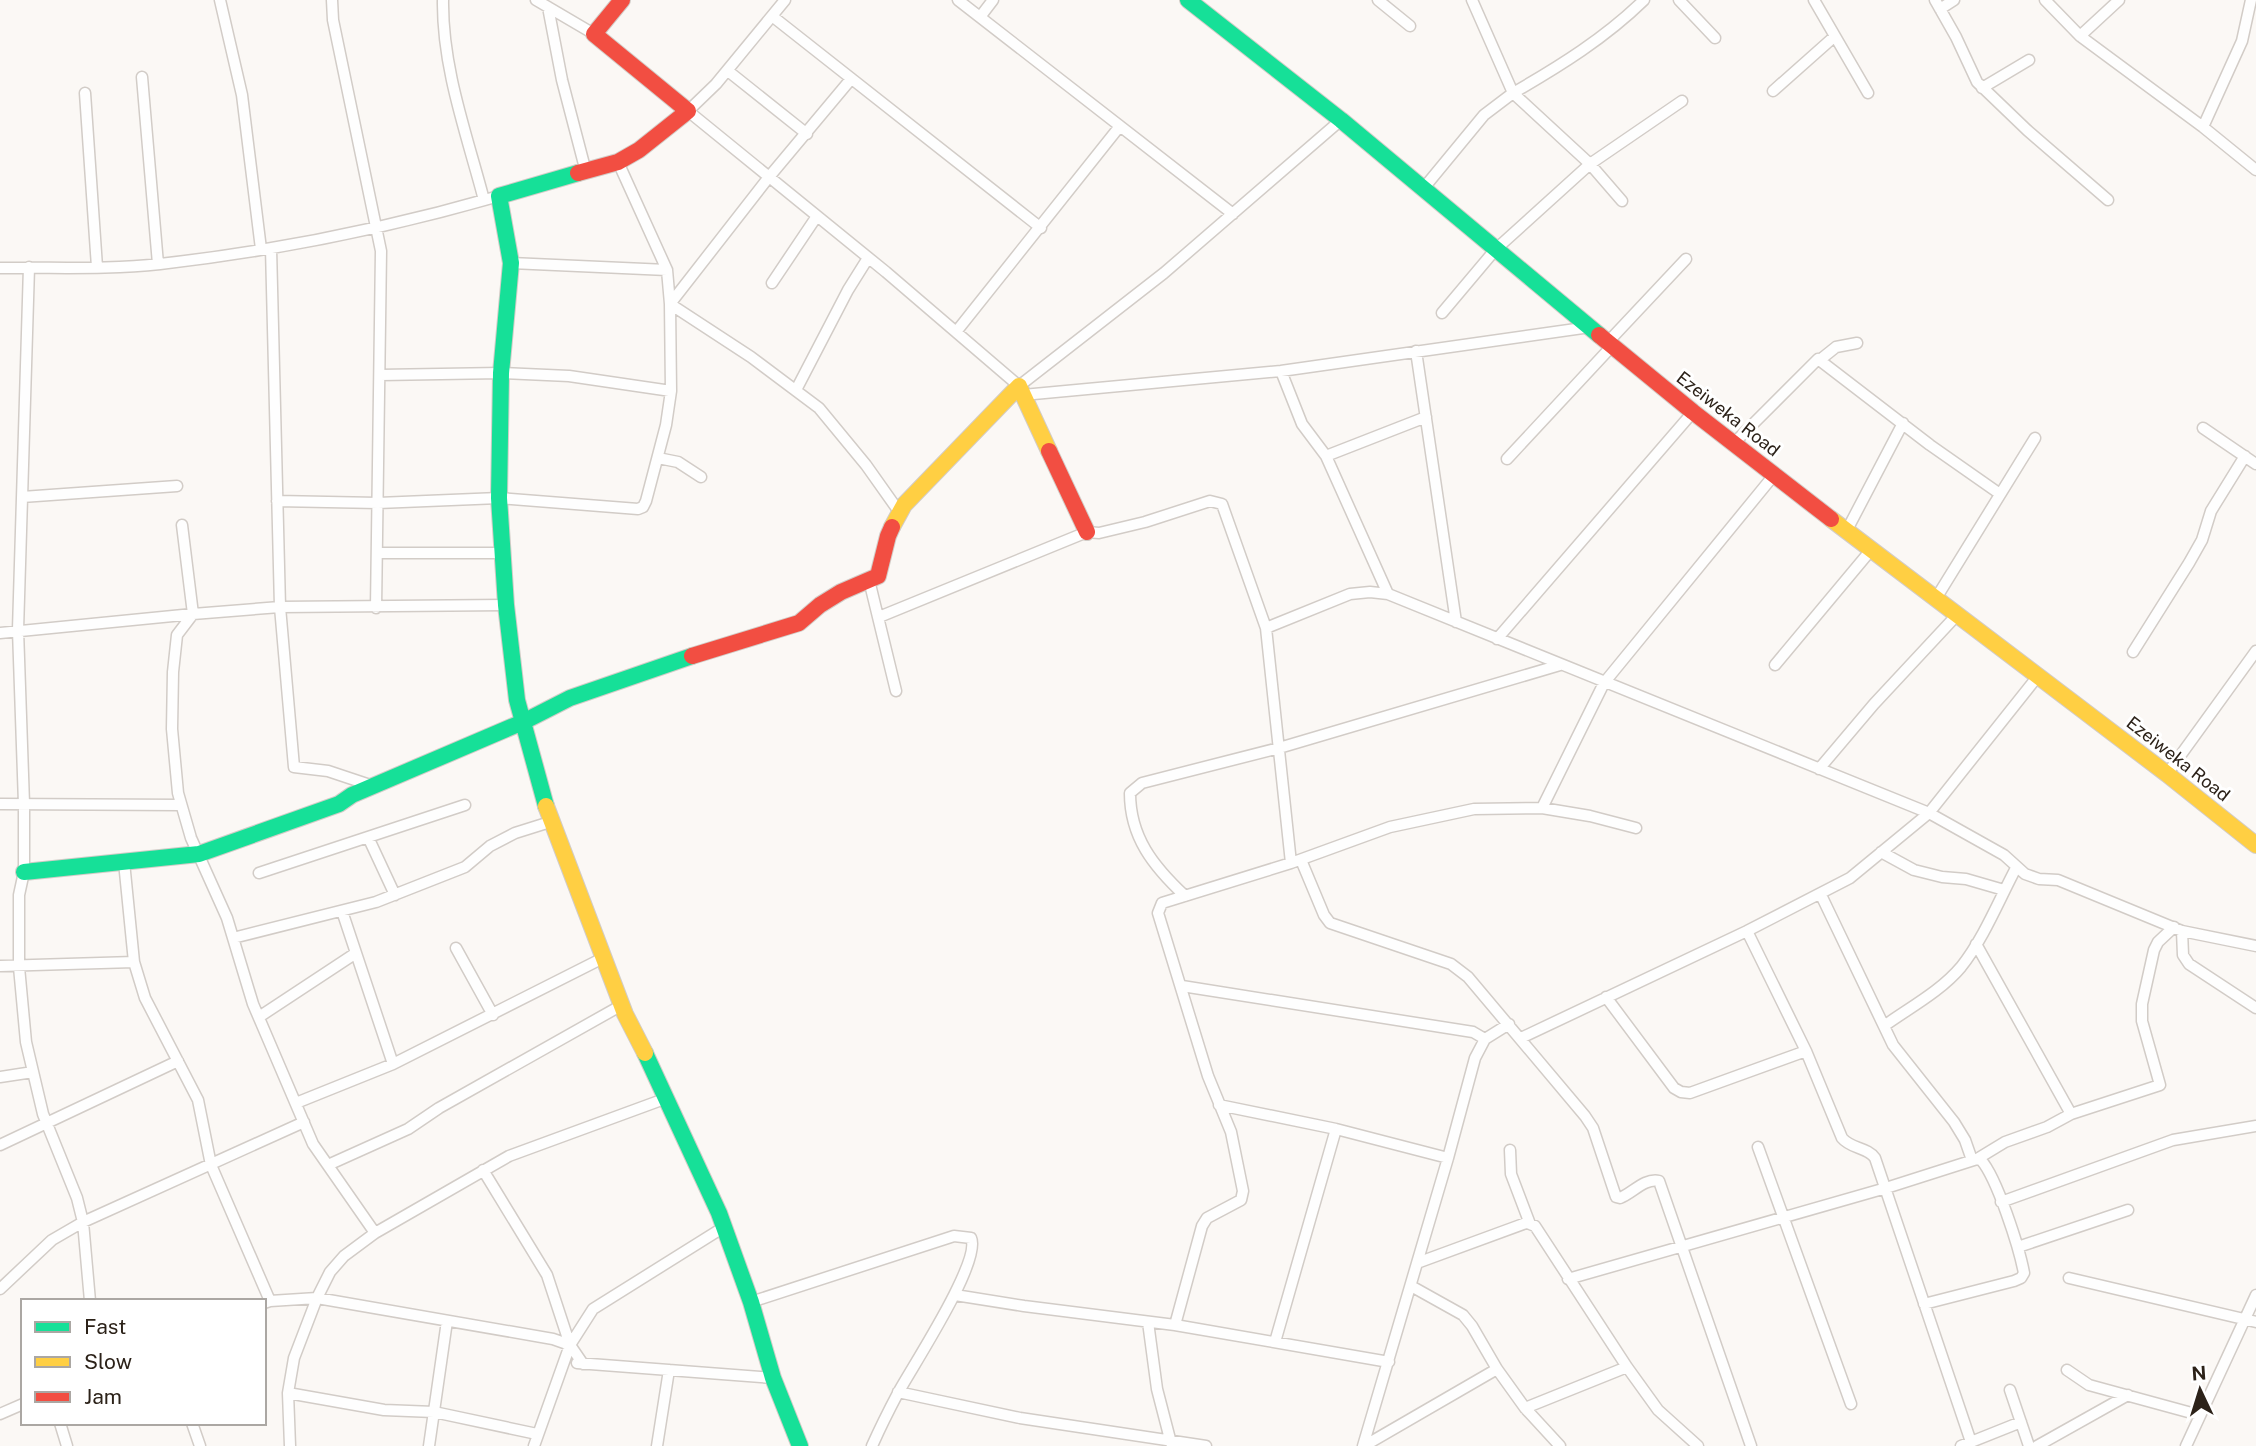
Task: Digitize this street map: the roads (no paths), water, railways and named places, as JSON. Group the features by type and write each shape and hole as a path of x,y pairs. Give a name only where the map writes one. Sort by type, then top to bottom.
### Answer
{"street":[{"path":"220,0 242,95 266,248 279,607 294,767 328,771 373,786"},
{"path":"332,0 333,20 382,251 376,608"},
{"path":"443,0 450,72 511,263 500,373 499,498 506,606 517,700 550,822 622,1005 724,1227 751,1301 773,1378 800,1446"},
{"path":"536,0 594,34 868,258 1021,391 1087,532"},
{"path":"594,34 622,0"},
{"path":"0,268 159,264 318,241 491,198 618,162 639,150 688,111 728,71 785,0"},
{"path":"958,0 1233,214"},
{"path":"980,16 993,0"},
{"name":"Ezeiweka Road","path":"1188,0 1341,120 1693,412 2256,845"},
{"path":"1378,0 1410,26"},
{"path":"1472,0 1513,93 1590,164 1622,201"},
{"path":"1423,189 1484,115 1513,93 1572,59 1644,0"},
{"path":"1679,0 1715,38"},
{"path":"1814,0 1868,93"},
{"path":"1954,0 1937,5 1982,88 2108,200"},
{"path":"2045,0 2080,36 2203,127 2256,170"},
{"path":"2080,36 2119,0"},
{"path":"2203,127 2242,41 2251,0"},
{"path":"548,7 562,80 586,172"},
{"path":"772,16 1041,228"},
{"path":"1773,91 1835,36"},
{"path":"1982,88 2029,60"},
{"path":"728,71 807,134"},
{"path":"142,77 159,264"},
{"path":"670,304 769,177 851,79"},
{"path":"85,93 97,267"},
{"path":"1442,313 1495,250 1590,164 1682,101"},
{"path":"24,872 199,854 339,804 373,786 523,722 570,698 660,666 799,623 841,592 878,576 888,536 904,505 1021,391 1164,273 1341,120"},
{"path":"956,332 1120,126"},
{"path":"277,500 378,503 499,498 638,509 643,507 666,425 671,391 670,304 667,270 618,162"},
{"path":"772,283 817,216"},
{"path":"796,390 848,290 868,258"},
{"path":"1507,459 1686,259"},
{"path":"511,263 667,270"},
{"path":"29,267 18,630 24,804 24,872 19,895 19,967 26,1042 33,1072 46,1122 77,1198 83,1222 90,1299"},
{"path":"670,304 751,357 819,408 866,465 900,513"},
{"path":"1021,391 1281,371 1591,327"},
{"path":"1734,443 1814,360 1821,359 1836,348 1857,343"},
{"path":"1416,351 1456,622"},
{"path":"1821,359 1903,424 2000,494"},
{"path":"1281,371 1302,424 1326,456 1388,594"},
{"path":"380,375 500,373 569,376 671,391"},
{"path":"1497,639 1693,412"},
{"path":"1326,456 1426,417"},
{"path":"1847,530 1903,424"},
{"path":"2203,428 2256,464"},
{"path":"1935,600 2035,438"},
{"path":"2133,652 2202,540 2211,511 2245,456"},
{"path":"658,458 678,462 702,477"},
{"path":"1542,808 1604,683 1774,475"},
{"path":"22,497 177,486"},
{"path":"879,618 1087,532 1099,533 1145,522 1210,501 1222,504 1266,628 1279,748 1296,861 1324,915 1331,923 1458,968 1510,1024 1585,1116 1593,1128 1616,1197 1626,1196 1649,1181 1659,1181 1751,1446"},
{"path":"182,525 193,614 177,635 173,672 172,729 181,805 227,918 259,1017 313,1144 375,1233"},
{"path":"1775,665 1871,550"},
{"path":"377,553 503,553"},
{"path":"869,580 895,691"},
{"path":"1266,628 1350,594 1388,594 1929,813 2004,855 2025,874 2039,879 2058,880 2178,929 2256,946"},
{"path":"0,633 279,607 506,606"},
{"path":"1819,769 1874,704 1956,615"},
{"path":"2167,774 2256,651"},
{"path":"1185,896 1161,874 1142,847 1130,811 1130,793 1142,783 1279,748 1560,665"},
{"path":"1521,1038 1747,931 1850,878 1929,813 2038,676"},
{"path":"0,804 181,805"},
{"path":"259,873 465,805"},
{"path":"1175,1325 1202,1226 1207,1218 1241,1200 1243,1191 1231,1132 1208,1076 1158,913 1162,903 1296,861 1390,827 1474,809 1542,808 1590,816 1636,828"},
{"path":"233,938 395,895 465,867 490,846 515,833 550,822"},
{"path":"368,837 395,895"},
{"path":"1881,852 1914,870 1942,877 1966,879 2004,890"},
{"path":"124,862 134,962 145,998 198,1100 211,1165 266,1299"},
{"path":"1884,1026 1938,988 1960,967 1976,944 2016,867"},
{"path":"1821,895 1893,1045 1954,1122 1974,1160 1984,1163 2018,1247 2024,1273 2021,1278 1924,1304"},
{"path":"342,911 393,1065"},
{"path":"2178,929 2183,955 2189,964 2256,1008"},
{"path":"1568,1279 1886,1188 1974,1160 2006,1142 2047,1127 2071,1114 2160,1085 2142,1021 2142,1004 2154,950 2158,942 2178,929"},
{"path":"1747,931 1805,1051 1842,1138 1847,1144 1872,1153 1924,1304 1966,1444 2021,1422"},
{"path":"1976,944 2071,1114"},
{"path":"456,948 493,1015"},
{"path":"259,1017 356,953"},
{"path":"296,1103 393,1065 603,958"},
{"path":"0,966 134,962"},
{"path":"1182,986 1474,1032 1485,1039"},
{"path":"1606,997 1674,1088 1681,1092 1690,1093 1805,1051"},
{"path":"328,1165 408,1129 439,1108 622,1005"},
{"path":"1363,1446 1475,1058 1485,1039 1510,1024"},
{"path":"0,1146 178,1061"},
{"path":"0,1077 33,1072"},
{"path":"290,1446 288,1393 294,1358 317,1298 330,1272 344,1256 375,1233 509,1156 667,1098"},
{"path":"1220,1105 1336,1129 1448,1158"},
{"path":"0,1289 52,1240 83,1222 304,1122"},
{"path":"2001,1202 2173,1140 2256,1126"},
{"path":"1275,1342 1336,1129"},
{"path":"1758,1147 1851,1404"},
{"path":"1510,1150 1511,1174 1530,1224 1535,1226 1658,1410 1698,1446"},
{"path":"483,1170 547,1275 570,1346 583,1363"},
{"path":"2018,1247 2128,1210"},
{"path":"1417,1263 1530,1224"},
{"path":"288,1393 384,1410 434,1412 536,1440 570,1346 593,1309 724,1227"},
{"path":"751,1301 954,1236 971,1238 973,1251 955,1295 898,1392 872,1446"},
{"path":"2069,1278 2251,1321"},
{"path":"1411,1286 1462,1315 1472,1325 1497,1369 1525,1408 1560,1446"},
{"path":"955,1295 1024,1307 1175,1325 1388,1362"},
{"path":"2186,1446 2199,1415 2251,1321 2256,1296"},
{"path":"267,1302 317,1298 553,1339 570,1346"},
{"path":"429,1446 447,1321"},
{"path":"1149,1322 1157,1389 1171,1443"},
{"path":"564,1362 773,1378"},
{"path":"1525,1408 1627,1367"},
{"path":"1363,1446 1497,1369"},
{"path":"657,1446 669,1370"},
{"path":"2067,1370 2089,1385 2199,1415"},
{"path":"2011,1390 2029,1446"},
{"path":"898,1392 1020,1418 1171,1443 1206,1446"},
{"path":"2037,1446 2128,1395"},
{"path":"0,1413 21,1405"},
{"path":"61,1425 67,1446"},
{"path":"193,1425 200,1446"}]}
